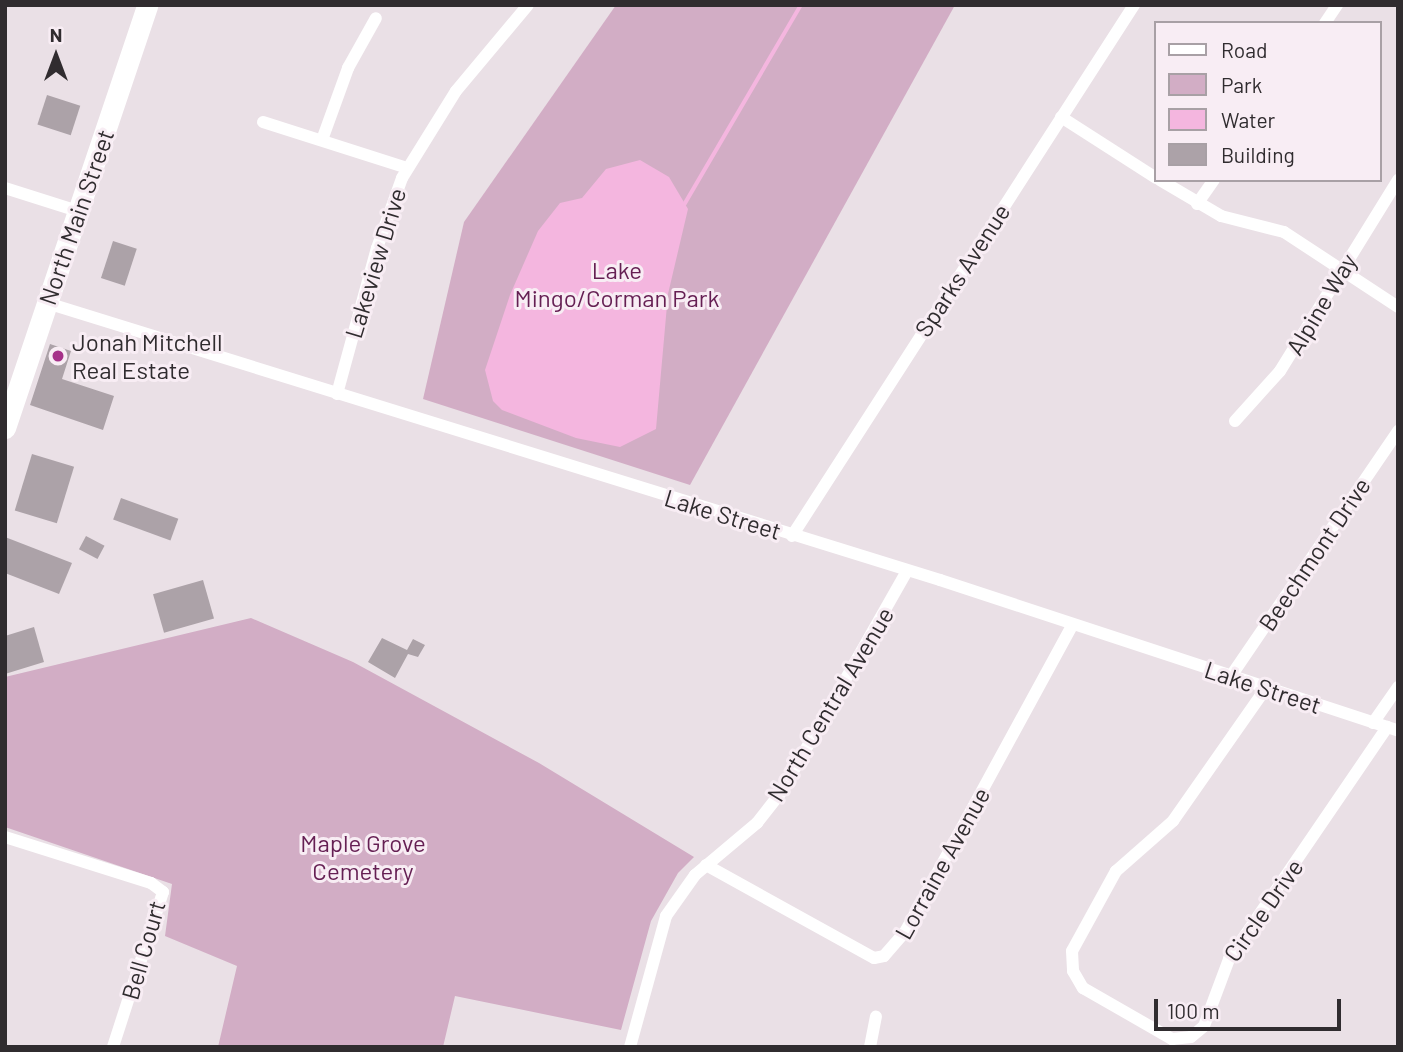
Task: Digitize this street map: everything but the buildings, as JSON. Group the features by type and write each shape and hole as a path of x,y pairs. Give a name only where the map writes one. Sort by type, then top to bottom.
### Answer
{"main road":[{"name":"North Main Street","path":"5,428 147,5"}],"street":[{"name":"Lakeview Drive","path":"337,394 383,230 407,168 456,91 528,5"},
{"name":"Sparks Avenue","path":"792,536 1135,5"},
{"path":"1326,21 1337,5"},
{"path":"322,140 348,68 376,18"},
{"path":"1061,117 1154,176"},
{"path":"262,121 407,168"},
{"name":"Alpine Way","path":"1235,421 1280,371 1398,180"},
{"path":"1163,182 1221,216 1284,232 1398,307"},
{"path":"1198,204 1213,182"},
{"path":"5,188 78,211"},
{"name":"Lake Street","path":"47,303 907,571 1393,729"},
{"name":"Beechmont Drive","path":"1231,676 1398,431"},
{"name":"North Central Avenue","path":"630,1047 661,930 706,865 757,823 782,791 907,571"},
{"name":"Lorraine Avenue","path":"706,865 874,958 884,956 905,932 1072,626"},
{"path":"1373,723 1398,687"},
{"name":"Circle Drive","path":"1266,688 1173,821 1116,871 1072,951 1073,971 1083,988 1172,1039 1191,1037 1204,1026 1229,959 1393,729"},
{"name":"Bell Court","path":"5,836 151,883 163,892 113,1047"},
{"path":"870,1047 876,1017"}],"green space":[{"name":"Lake Mingo/Corman Park","path":"616,5 955,5 690,485 423,399 464,222"},
{"name":"Maple Grove Cemetery","path":"251,618 353,662 539,763 694,857 678,873 651,921 621,1030 455,996 443,1047 218,1047 237,966 165,936 172,884 5,827 5,677"}],"water":[{"path":"640,160 669,177 688,209 668,294 656,429 620,447 576,438 502,410 493,401 485,370 510,295 538,231 560,203 582,198 606,169"}],"waterway":[{"path":"684,205 801,5"}],"place":[{"name":"Jonah Mitchell Real Estate","path":"58,356"}]}
